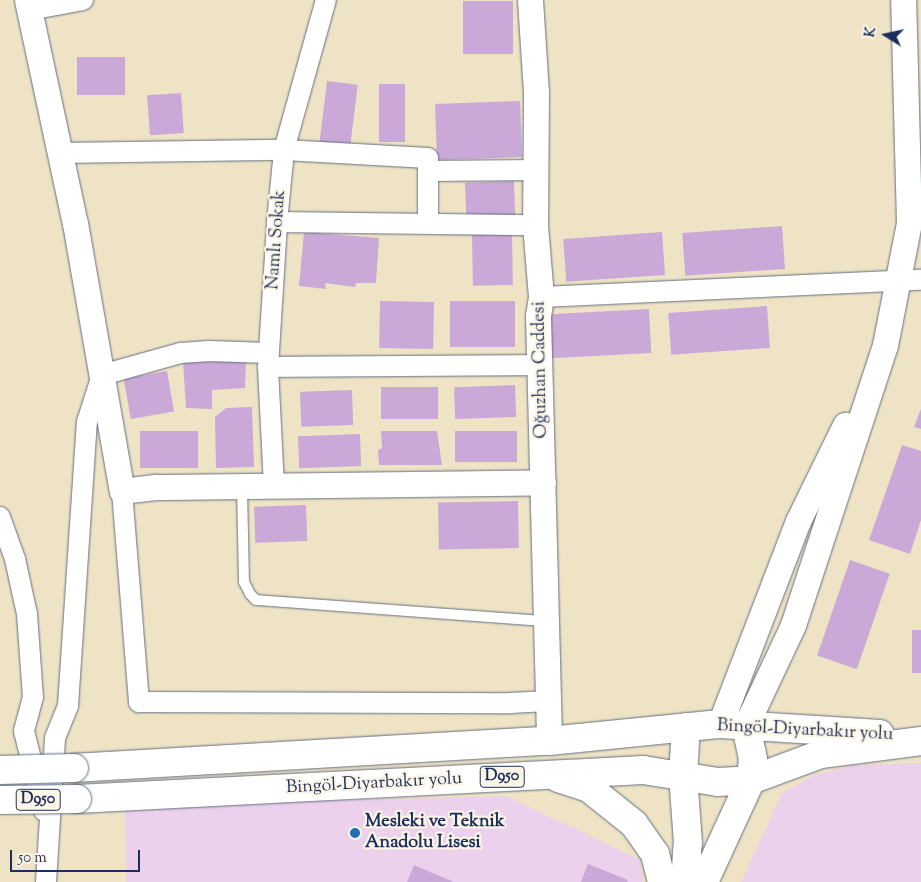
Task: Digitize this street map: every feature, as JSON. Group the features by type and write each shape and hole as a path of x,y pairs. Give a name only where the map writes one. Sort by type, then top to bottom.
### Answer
{"main road":[{"name":"Bingöl-Diyarbakır yolu","path":"0,770 74,768 549,741 733,724 921,739"},
{"path":"704,882 751,780 753,759 733,724"},
{"path":"685,882 688,843 683,775 686,727"},
{"name":"Bingöl-Diyarbakır yolu","path":"0,800 77,799 643,770 718,782 751,780 821,754 921,739"},
{"path":"547,775 589,788 634,824 655,854 662,882"}],"street":[{"path":"83,0 28,5 60,153 122,491 139,702 510,703 548,701"},
{"name":"Namlı Sokak","path":"274,486 268,360 277,222 284,150 326,0"},
{"name":"Oğuzhan Caddesi","path":"530,0 536,92 537,170 535,225 541,297 538,316 549,741"},
{"path":"733,724 793,625 885,345 909,281 913,114 903,0"},
{"path":"60,153 284,150 428,158 428,222"},
{"path":"428,171 537,170"},
{"path":"277,222 428,222 535,225"},
{"path":"541,297 909,281"},
{"path":"102,375 180,353 209,351 268,360 540,365"},
{"path":"46,882 55,738 68,706 86,422 102,375"},
{"path":"122,491 157,487 543,482"},
{"path":"0,517 16,559 27,614 33,697 24,731 50,840"}],"lane":[{"path":"242,486 244,582 250,594 256,600 546,621"}],"shaded area":[{"path":"921,763 921,882 741,882 782,793 814,775 855,765"},
{"name":"Mesleki ve Teknik Anadolu Lisesi","path":"506,796 641,860 643,882 126,882 125,806"}],"building":[{"path":"463,1 513,1 513,54 463,54"},
{"path":"77,57 125,57 125,95 77,95"},
{"path":"327,81 358,85 350,145 320,142"},
{"path":"379,84 405,84 405,142 379,142"},
{"path":"181,93 184,133 150,135 147,95"},
{"path":"520,101 522,157 437,160 435,104"},
{"path":"514,181 515,216 466,218 465,183"},
{"path":"782,226 785,269 685,276 682,233"},
{"path":"304,232 379,238 376,283 356,283 355,287 325,283 326,289 299,286"},
{"path":"662,232 665,275 566,282 563,239"},
{"path":"512,233 513,285 473,286 472,234"},
{"path":"380,301 434,302 433,349 379,348"},
{"path":"450,301 515,301 515,347 450,347"},
{"path":"767,306 770,348 671,355 668,313"},
{"path":"649,309 651,353 551,358 549,314"},
{"path":"183,362 246,362 245,388 212,390 212,409 186,408"},
{"path":"167,371 174,411 131,419 124,379"},
{"path":"515,385 516,417 455,419 454,387"},
{"path":"381,387 438,387 438,419 381,419"},
{"path":"352,390 353,425 301,427 300,392"},
{"path":"252,407 254,467 216,468 215,417 226,408"},
{"path":"921,409 921,429 914,427"},
{"path":"140,431 198,431 198,468 140,468"},
{"path":"381,431 437,431 442,465 379,465 378,450 382,448"},
{"path":"455,431 517,431 517,462 455,462"},
{"path":"360,434 361,466 299,468 298,436"},
{"path":"902,445 921,451 921,520 910,554 869,540"},
{"path":"518,501 519,548 439,549 438,502"},
{"path":"306,505 307,541 255,543 254,507"},
{"path":"850,560 890,574 857,669 817,655"},
{"path":"912,630 921,630 921,673 912,673"},
{"path":"588,864 628,880 627,882 581,882"},
{"path":"414,865 454,882 407,882"}],"place":[{"name":"Mesleki ve Teknik Anadolu Lisesi","path":"355,833"}]}
